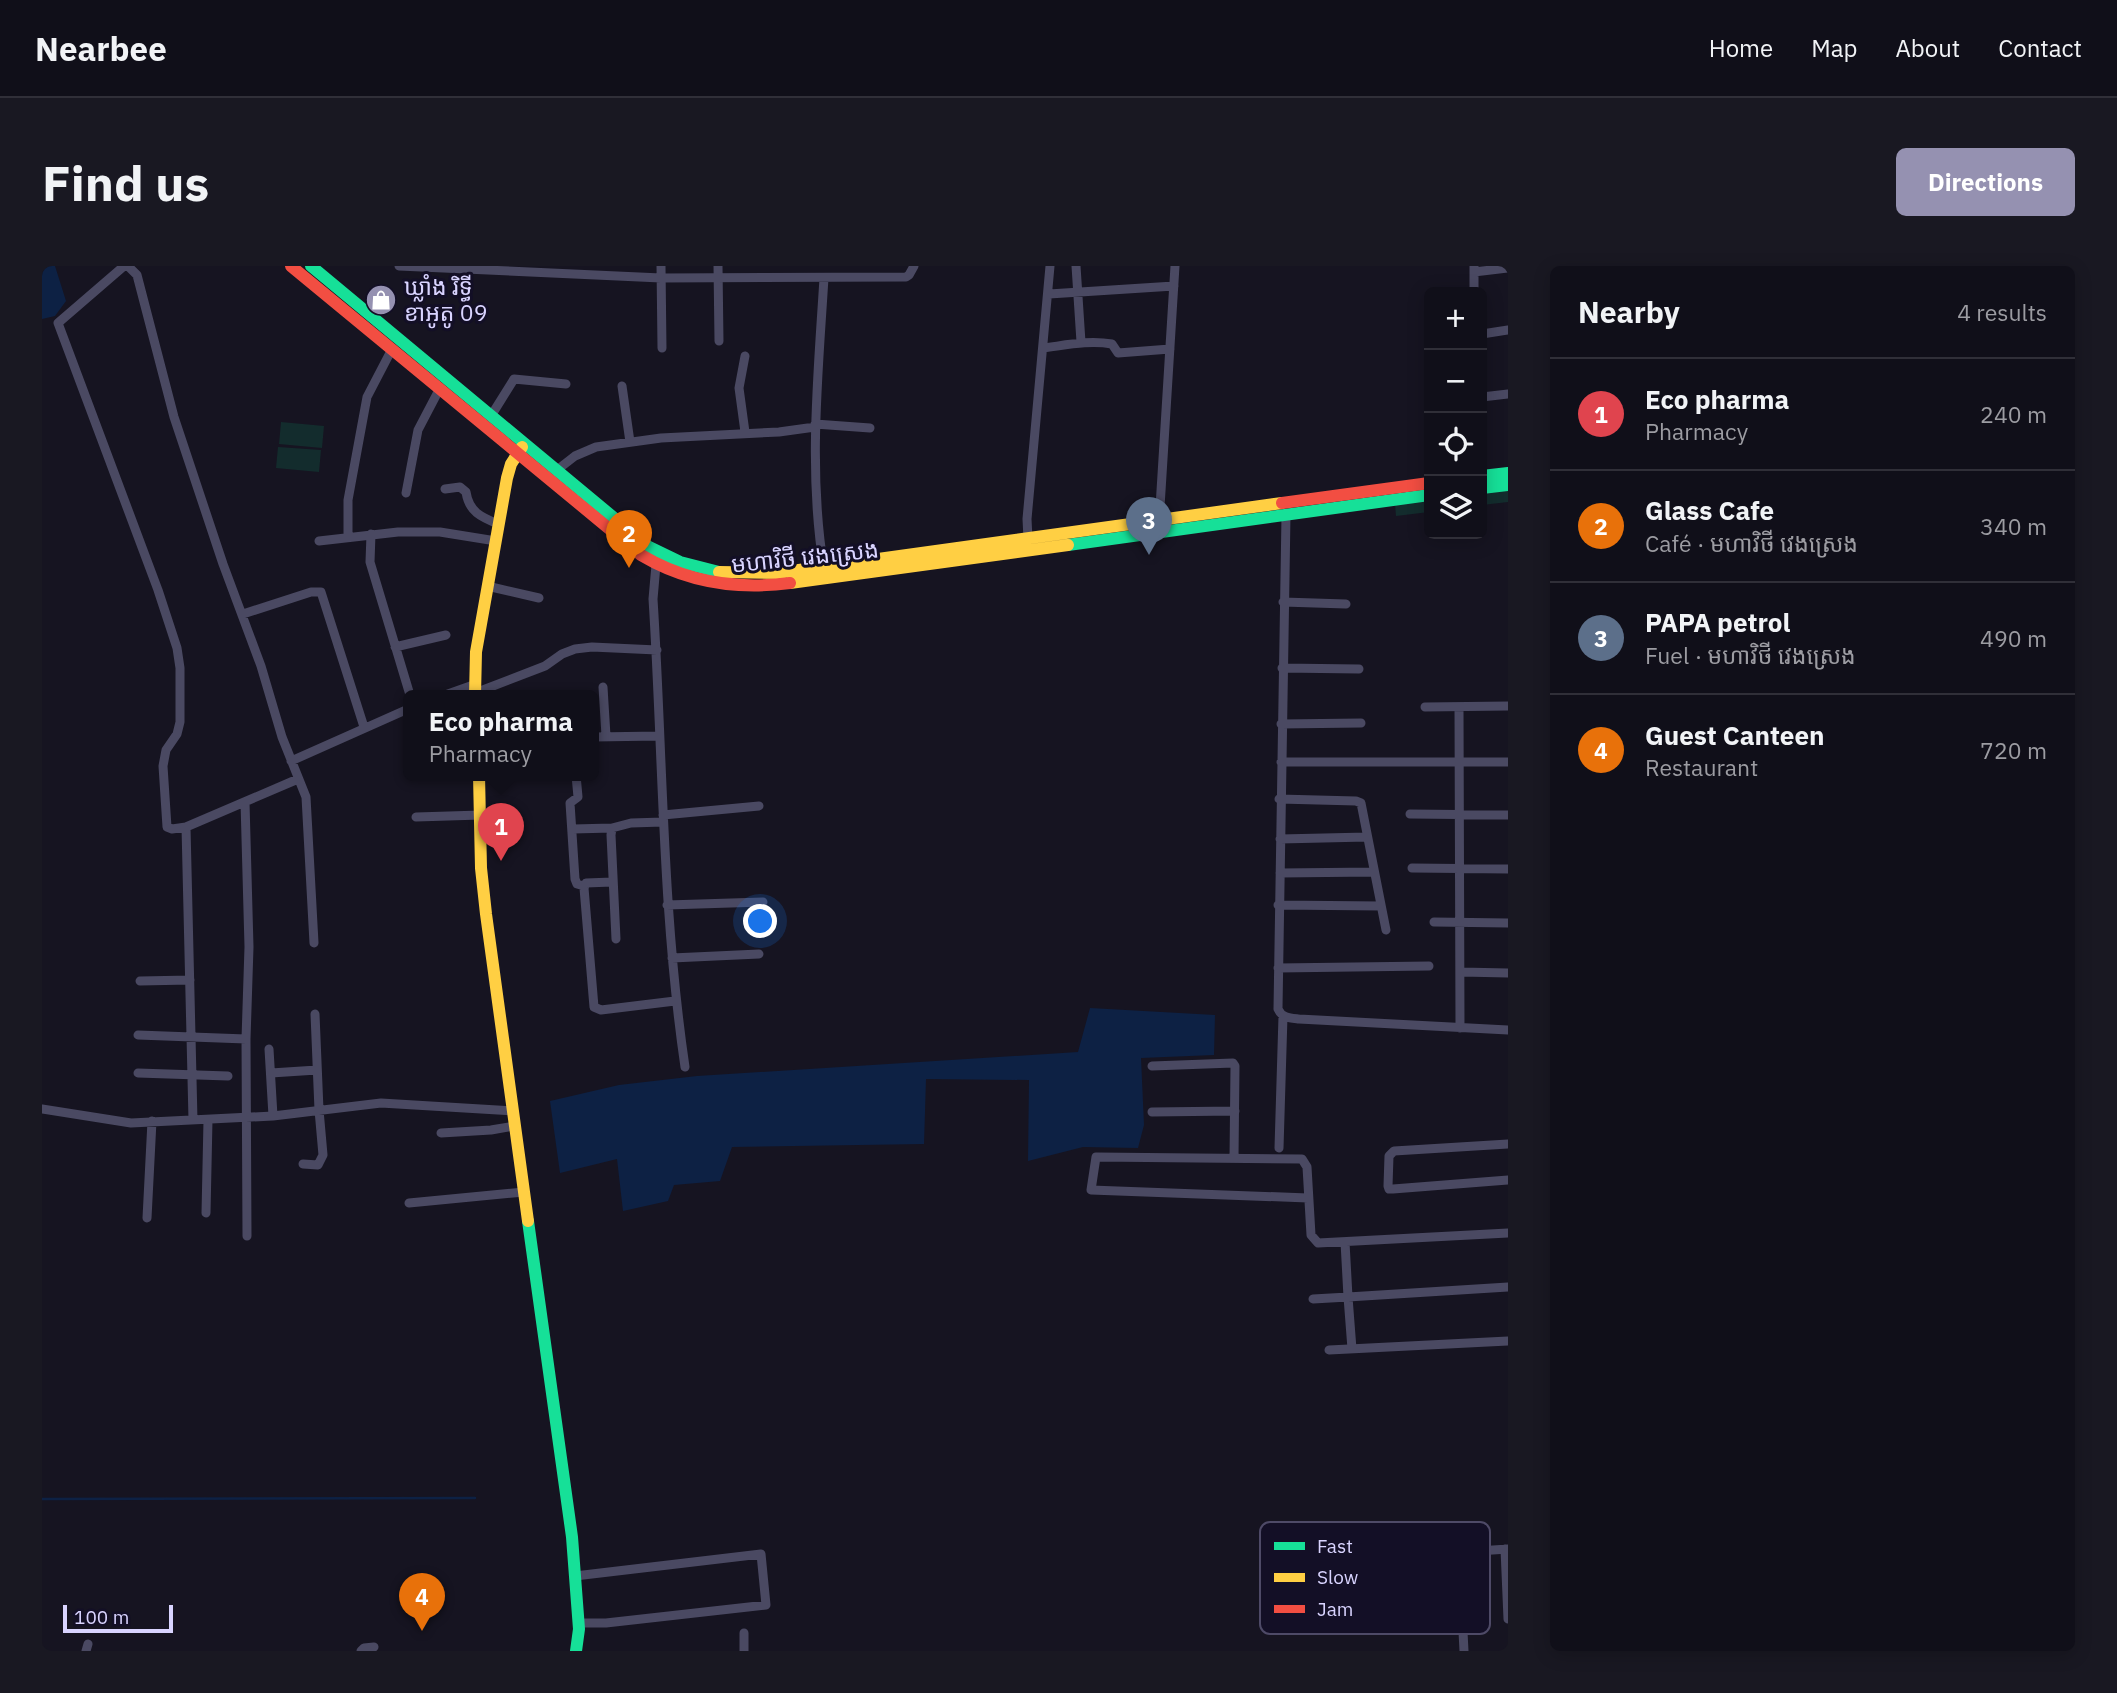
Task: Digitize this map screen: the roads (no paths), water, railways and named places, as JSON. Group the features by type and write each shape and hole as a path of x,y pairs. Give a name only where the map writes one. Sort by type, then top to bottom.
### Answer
{"main road":[{"name":"មហាវិថី វេងស្រេង","path":"291,266 309,269 491,416 521,448 641,555 656,565 705,583 731,587 768,586 825,573 1028,539 1286,515 1424,484"},
{"name":"មហាវិថី វេងស្រេង","path":"309,269 392,349 521,448 557,470 649,547 684,565 707,571 749,576 825,573 1356,500 1424,495"},
{"path":"476,690 476,653 498,524 507,478 521,448"},
{"path":"1487,475 1508,473"},
{"path":"1487,487 1508,485"},
{"path":"479,781 481,868 485,904 572,1537 579,1623 576,1651"}],"street":[{"path":"298,779 186,827 167,827 164,758 177,734 181,707 177,648 158,590 58,323 126,266 137,275 174,417 291,761 306,797 314,943"},
{"path":"399,266 554,270 583,275 661,278 906,277 914,266"},
{"path":"583,275 590,266"},
{"path":"661,266 662,348"},
{"path":"718,266 719,341"},
{"path":"1028,539 1027,519 1050,266"},
{"path":"1076,266 1082,342"},
{"path":"1159,527 1175,266"},
{"path":"1474,287 1474,269 1508,268"},
{"path":"824,278 814,492 825,573"},
{"path":"1049,294 1174,286"},
{"path":"1487,333 1508,330"},
{"path":"1044,348 1082,342 1112,344 1118,353 1170,349"},
{"path":"348,536 348,500 367,397 392,349"},
{"path":"744,356 739,388 745,432"},
{"path":"491,416 514,379 566,384"},
{"path":"622,386 630,442"},
{"path":"406,493 418,430 440,388"},
{"path":"1487,396 1508,394"},
{"path":"557,470 586,450 630,442 745,432 779,432 815,426 870,428"},
{"path":"446,489 460,487 466,492 467,503 473,511 498,524"},
{"path":"1279,1148 1283,1016 1278,1009 1279,799 1286,515"},
{"path":"319,541 371,534 440,532 496,541"},
{"path":"371,534 370,562 408,690"},
{"path":"656,565 653,599 667,905 675,1001 685,1067"},
{"path":"487,586 539,598"},
{"path":"243,614 311,592 321,592 364,727"},
{"path":"1283,602 1346,604"},
{"path":"395,647 446,635"},
{"path":"479,690 545,666 575,649 592,647 657,650"},
{"path":"1282,668 1359,669"},
{"path":"603,687 606,736"},
{"path":"1425,707 1508,706"},
{"path":"1459,707 1460,1028"},
{"path":"291,761 403,711"},
{"path":"1281,724 1361,723"},
{"path":"599,737 659,736"},
{"path":"1281,762 1508,762"},
{"path":"577,781 578,797 570,803 575,879 577,884 584,886"},
{"path":"1279,799 1356,800 1360,803 1386,930"},
{"path":"245,802 249,947 246,1039 247,1236"},
{"path":"573,829 612,828 663,818 759,806"},
{"path":"1410,814 1508,815"},
{"path":"416,817 481,815"},
{"path":"186,827 192,1120"},
{"path":"612,828 616,939"},
{"path":"1280,839 1367,837"},
{"path":"1412,868 1508,869"},
{"path":"1280,873 1374,872"},
{"path":"584,886 586,883 612,881"},
{"path":"584,886 596,1009 675,1001"},
{"path":"667,905 763,902"},
{"path":"1278,905 1381,906"},
{"path":"1434,922 1508,923"},
{"path":"672,958 758,954"},
{"path":"1278,968 1429,966"},
{"path":"1461,972 1508,973"},
{"path":"140,981 190,980"},
{"path":"303,1164 318,1165 322,1161 315,1014"},
{"path":"1283,1016 1338,1023 1508,1030"},
{"path":"138,1035 246,1039"},
{"path":"269,1049 273,1116"},
{"path":"1152,1066 1233,1063 1234,1158"},
{"path":"271,1073 317,1070"},
{"path":"138,1073 229,1076"},
{"path":"42,1109 131,1123 273,1116 381,1102 513,1111"},
{"path":"1152,1112 1235,1111"},
{"path":"206,1213 208,1119"},
{"path":"147,1218 152,1121"},
{"path":"441,1133 514,1126"},
{"path":"1508,1144 1394,1151 1389,1156 1388,1186 1389,1189 1508,1180"},
{"path":"1308,1198 1091,1191 1096,1157 1303,1159 1306,1162 1311,1235 1318,1243 1508,1233"},
{"path":"409,1203 524,1192"},
{"path":"1345,1242 1352,1349"},
{"path":"1313,1299 1508,1287"},
{"path":"1329,1350 1508,1341"},
{"path":"1507,1549 1508,1619"},
{"path":"575,1576 761,1554 766,1605 606,1623 579,1623"},
{"path":"744,1633 744,1651"},
{"path":"361,1651 374,1647"}],"water":[{"path":"42,266 55,266 66,301 55,316 42,319"},
{"path":"1090,1008 1215,1015 1214,1055 1141,1058 1144,1125 1138,1148 1083,1147 1028,1161 1029,1080 926,1079 924,1144 732,1147 720,1181 674,1185 668,1201 623,1211 617,1159 560,1173 550,1101 619,1085 697,1076 1078,1052"}],"waterway":[{"path":"42,1499 475,1498"}],"place":[{"name":"ឃ្លាំង រិទ្ធី ខាអូតូ 09","path":"381,300"},
{"name":"PAPA petrol","path":"1149,555"},
{"name":"Glass Cafe","path":"629,568"},
{"name":"Eco pharma","path":"501,861"},
{"name":"Guest Canteen","path":"422,1631"}]}
